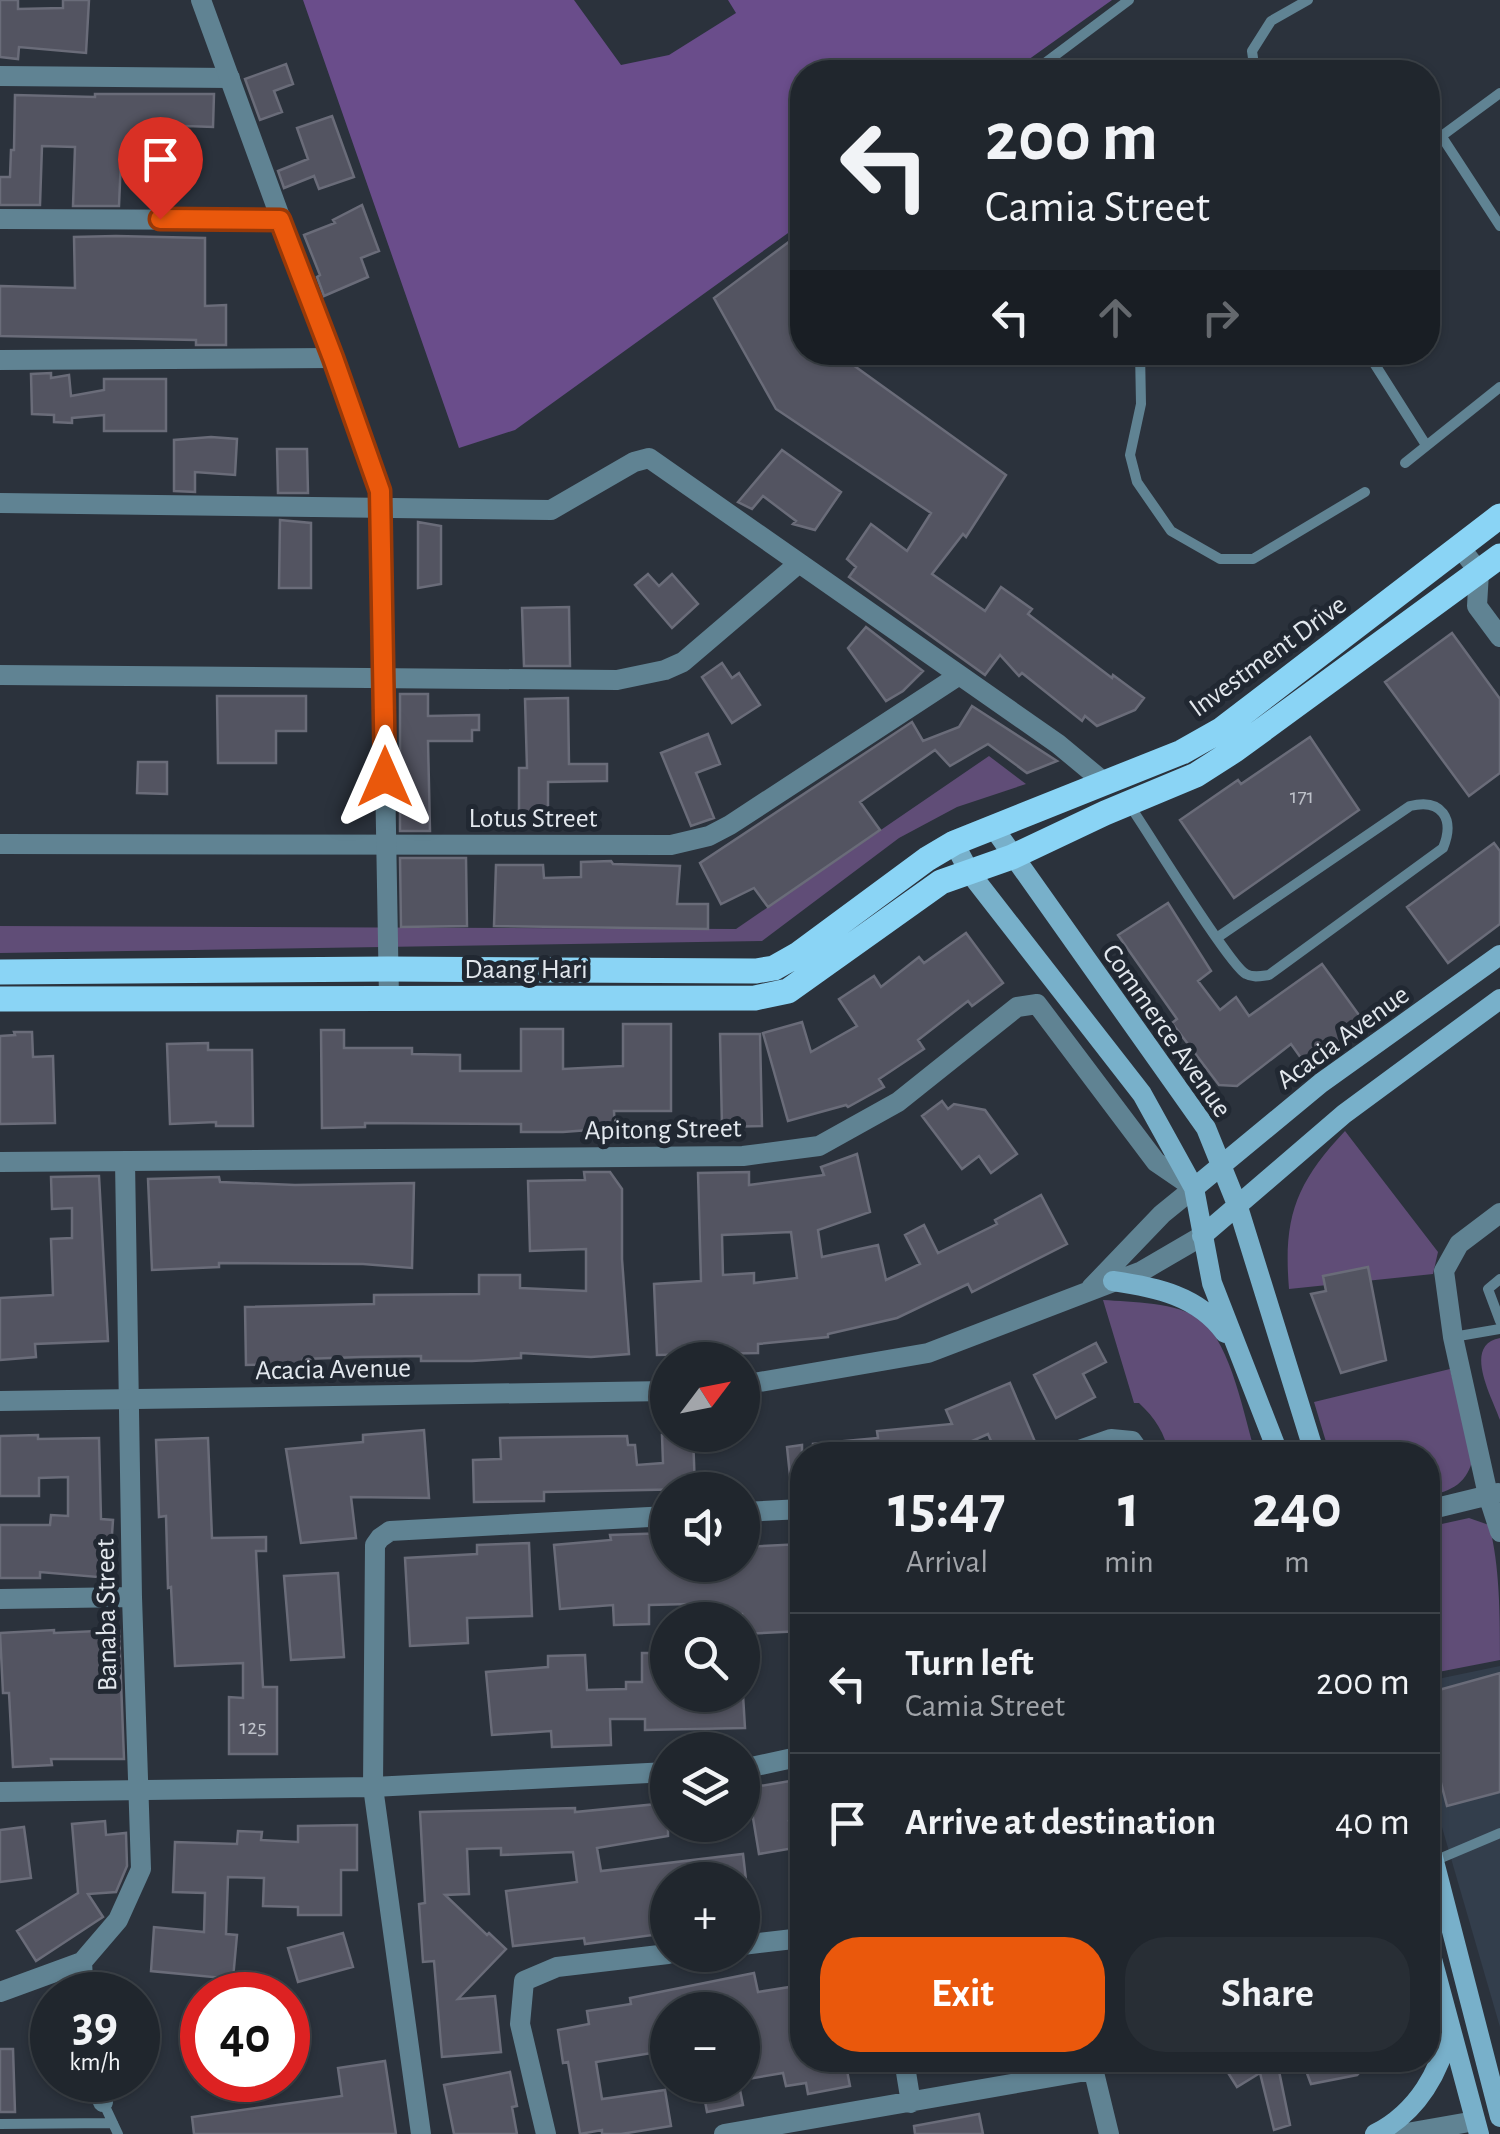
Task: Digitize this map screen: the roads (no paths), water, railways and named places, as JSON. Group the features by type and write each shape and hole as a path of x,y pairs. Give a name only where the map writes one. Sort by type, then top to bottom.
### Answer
{"main road":[{"name":"Investment Drive","path":"993,827 1182,752 1222,730 1500,516"},
{"name":"Investment Drive","path":"1012,857 1196,774 1235,750 1500,556"},
{"name":"Daang Hari","path":"0,972 602,969 734,973 774,968 927,859 993,827"},
{"name":"Commerce Avenue","path":"993,827 1206,1128 1238,1207 1311,1442"},
{"path":"954,844 970,873 1142,1094 1194,1188 1212,1282 1274,1442"},
{"name":"Daang Hari","path":"0,999 755,998 788,991 941,882 1012,857"},
{"name":"Acacia Avenue","path":"1194,1188 1321,1083 1500,956"},
{"name":"Acacia Avenue","path":"1202,1236 1344,1114 1500,999"},
{"path":"1112,1282 1147,1286 1183,1298 1219,1324 1236,1347"},
{"path":"1440,1884 1500,2117 1477,2128 1440,1986"},
{"path":"1440,2060 1451,2024"},
{"path":"1375,2134 1406,2112 1436,2072"}],"street":[{"path":"201,0 376,476 385,678 389,999"},
{"path":"0,76 230,78"},
{"path":"0,219 280,220"},
{"path":"0,360 333,358"},
{"path":"0,503 551,510 634,462 649,458 1058,744 1105,782"},
{"path":"1460,547 1478,572 1477,606 1500,638"},
{"path":"0,675 617,680 683,662 798,564"},
{"path":"1426,574 1444,597 1477,606"},
{"name":"Lotus Street","path":"0,844 672,846 730,825 958,676"},
{"name":"Apitong Street","path":"0,1162 744,1156 819,1146 898,1102 1018,1007 1037,1004 1156,1162 1194,1188"},
{"name":"Banaba Street","path":"0,1992 82,1962 118,1920 141,1869 136,1788 125,1162"},
{"name":"Acacia Avenue","path":"1090,1289 1152,1224 1194,1188"},
{"path":"1500,1214 1459,1244 1444,1271 1453,1337 1494,1494 1500,1532"},
{"name":"Acacia Avenue","path":"760,1382 928,1352 1142,1271 1202,1236"},
{"name":"Acacia Avenue","path":"0,1401 650,1390"},
{"path":"1105,1442 1133,1442"},
{"path":"1440,1507 1494,1494"},
{"path":"760,1511 790,1510"},
{"path":"420,2134 373,1787 375,1545 390,1531 650,1517"},
{"path":"0,1599 132,1597"},
{"path":"760,1764 790,1758"},
{"path":"0,1792 373,1787 650,1773"},
{"path":"760,1944 790,1940"},
{"path":"546,2134 520,2024 524,1981 556,1968 650,1956"},
{"path":"82,1962 83,1972"},
{"path":"906,2072 911,2103"},
{"path":"724,2134 911,2103 1058,2072"},
{"path":"1093,2072 1110,2134"},
{"path":"1402,2134 1477,2128"}],"lane":[{"path":"1048,60 1129,0"},
{"path":"1253,60 1252,51 1271,21 1308,0"},
{"path":"1500,93 1442,137 1500,226"},
{"path":"1140,365 1141,404 1130,455 1137,482 1172,532 1220,559 1253,559 1365,492"},
{"path":"1375,365 1426,445"},
{"path":"1405,463 1500,387"},
{"path":"1130,802 1134,812 1242,973 1254,977 1269,975 1442,848 1448,835 1447,821 1437,806 1425,802 1410,806 1218,937"},
{"path":"1453,1337 1500,1325 1488,1289 1500,1279"},
{"path":"1440,1859 1500,1834"},
{"path":"0,2124 115,2128 103,2102"}]}
